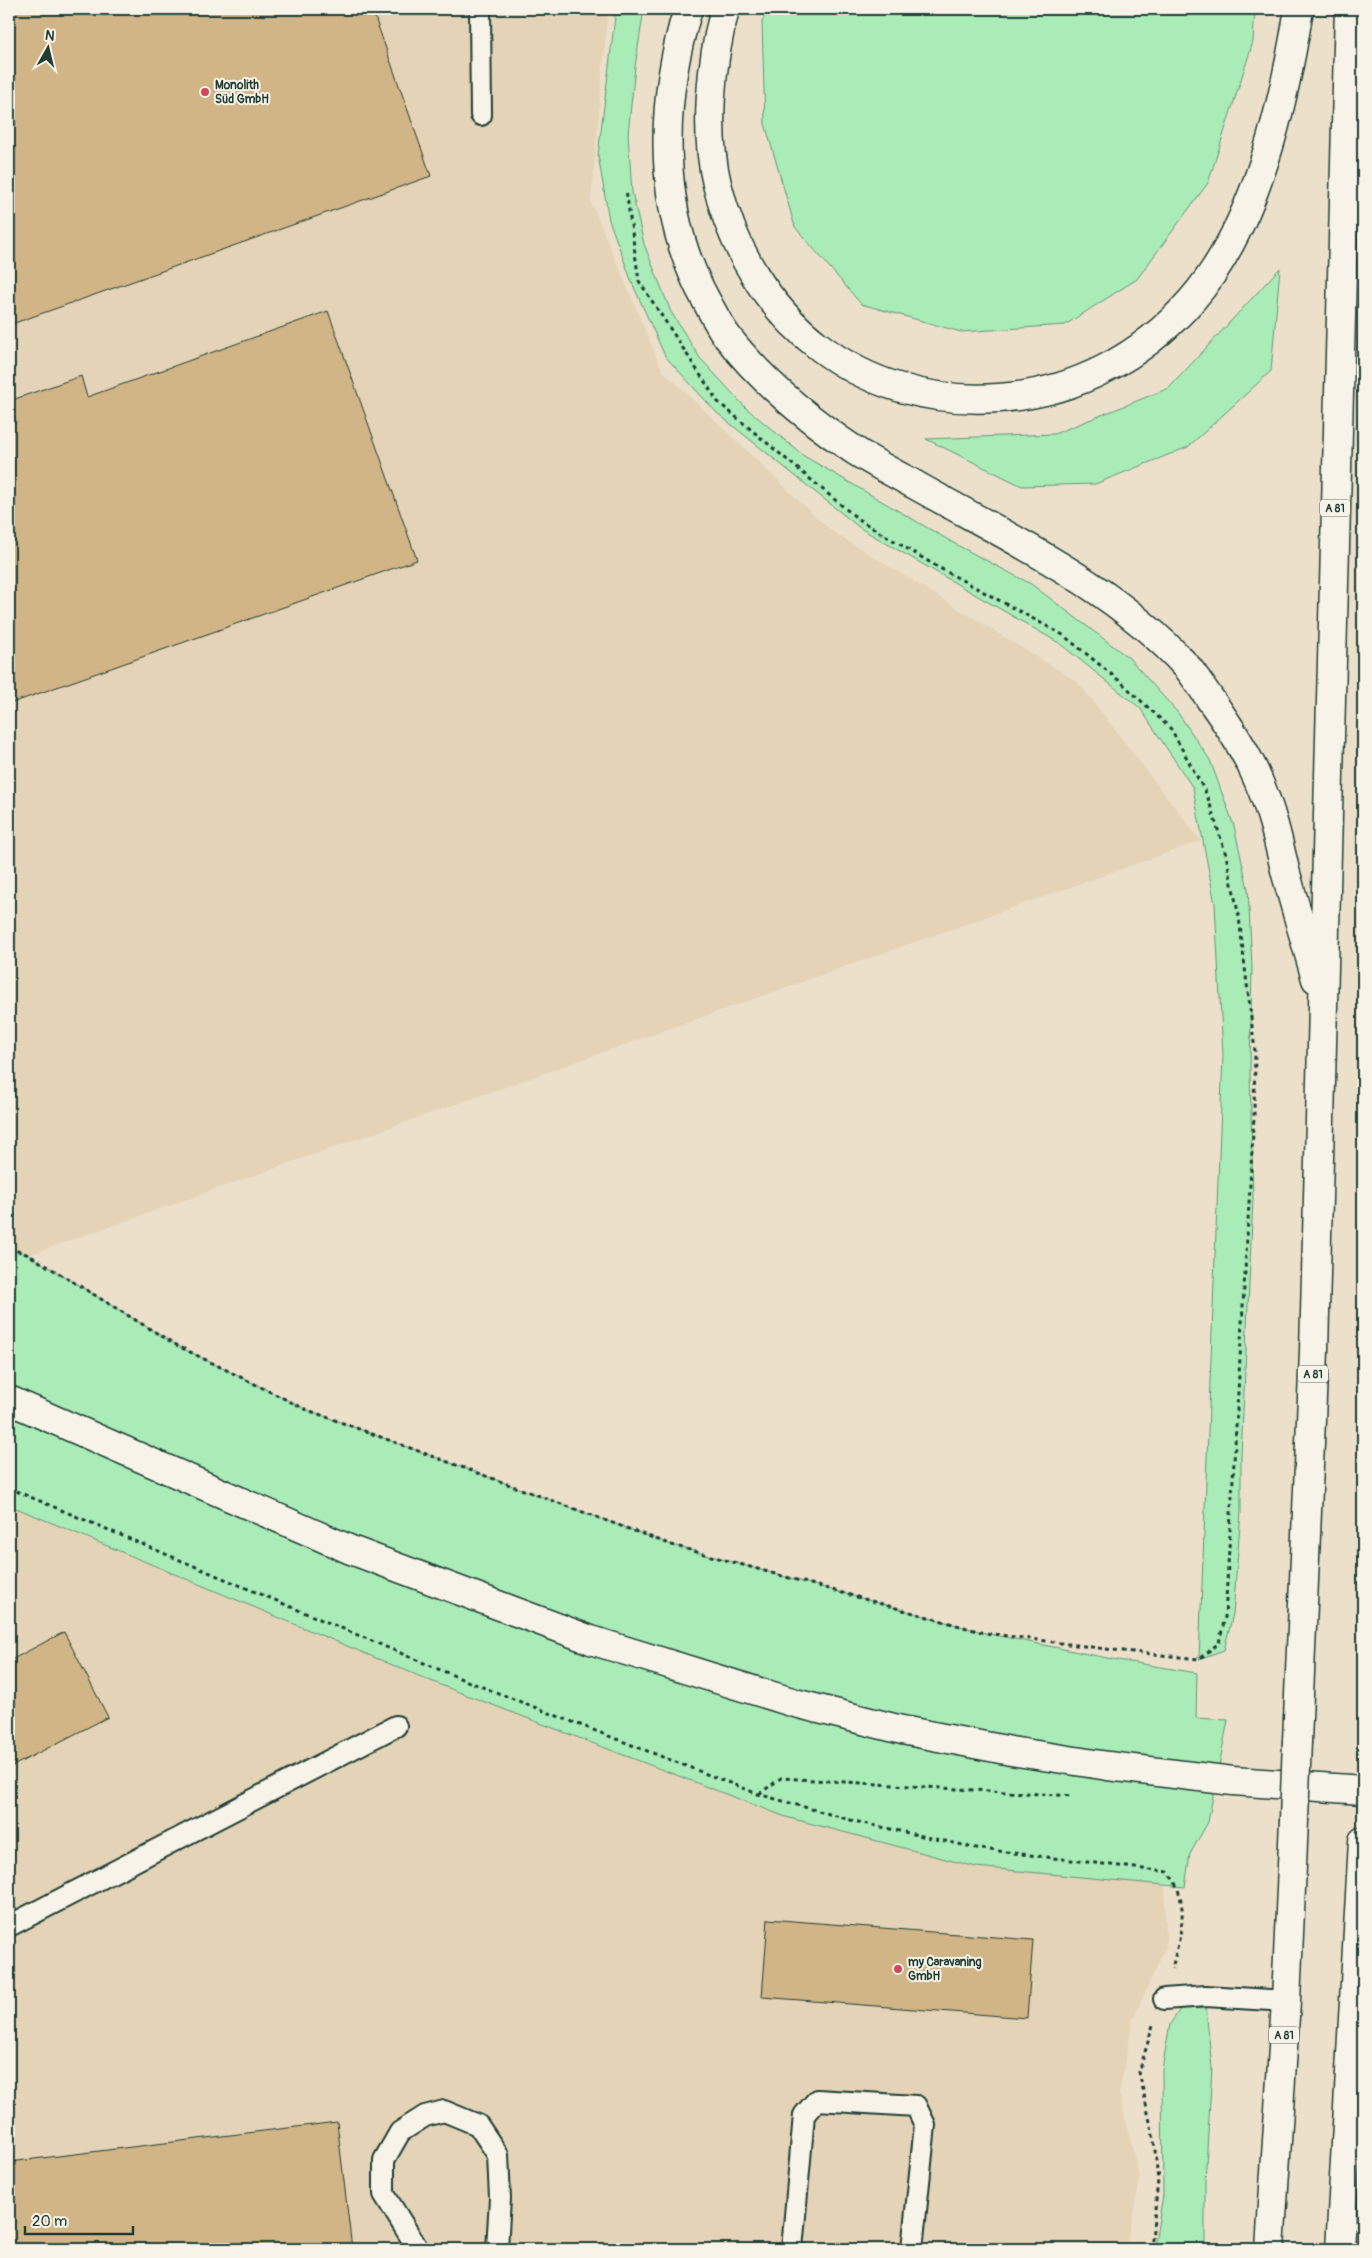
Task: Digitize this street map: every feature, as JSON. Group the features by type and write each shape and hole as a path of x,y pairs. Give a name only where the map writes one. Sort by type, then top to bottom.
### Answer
{"main road":[{"path":"688,9 674,66 670,103 667,141 670,188 678,233 693,277 725,333 762,375 806,415 858,452 1032,551 1096,590 1143,626 1188,669 1228,723 1258,778 1275,826 1324,1007"},
{"path":"725,9 712,71 712,139 716,181 727,220 742,256 768,296 800,332 836,361 884,383 926,394 970,400 1017,397 1071,385 1112,366 1150,340 1191,301 1220,262 1241,223 1262,169 1286,77 1300,9"},
{"name":"A 81","path":"1270,2249 1286,2001 1314,1342 1349,9"},
{"path":"9,1400 351,1550 591,1640 795,1703 911,1732 1011,1751 1108,1766 1233,1781 1363,1790"},
{"path":"1340,2249 1363,1841"}],"lane":[{"path":"480,9 481,115"},
{"path":"9,1926 396,1726"},
{"path":"1164,1999 1206,1996 1286,2001"},
{"path":"792,2249 804,2115 818,2100 916,2106 925,2124 912,2249"},
{"path":"418,2249 384,2194 384,2160 400,2132 425,2116 444,2111 478,2125 498,2155 500,2198 497,2249"}],"path":[{"path":"9,1248 30,1255 178,1346 305,1409 672,1545 985,1633 1114,1650 1199,1658 1219,1643 1225,1617 1256,1051 1239,917 1226,855 1207,795 1170,729 1121,682 1063,635 936,566 858,519 718,402 639,280 626,190"},
{"path":"9,1488 462,1679 758,1794 854,1821 981,1849 1168,1872 1179,1886 1183,1923 1164,1999 1138,2072 1154,2140 1158,2180 1151,2249"},
{"path":"758,1794 781,1778 1076,1796"}],"shaded area":[{"path":"9,9 608,9 591,202 662,370 830,530 1078,682 1201,841 29,1255 9,1248"},
{"path":"9,1505 443,1686 786,1817 976,1867 1165,1884 1166,1946 1133,2019 1119,2094 1140,2179 1126,2249 9,2249"}],"green space":[{"path":"616,9 644,9 635,67 628,134 632,192 644,244 671,312 700,358 746,408 804,456 957,545 1031,584 1129,658 1178,713 1210,760 1234,826 1248,889 1252,966 1250,1071 1253,1199 1241,1456 1241,1512 1233,1614 1224,1650 1199,1659 1223,1055 1215,904 1193,788 1140,708 1059,643 860,528 717,413 665,356 633,285 609,220 598,155"},
{"path":"767,9 1255,9 1253,42 1208,183 1137,279 1065,325 961,332 861,304 795,227 765,124 762,22"},
{"path":"1280,268 1271,371 1188,447 1095,484 1022,486 926,439 1054,434 1169,388"},
{"path":"9,1248 29,1255 178,1346 305,1409 672,1545 985,1633 1112,1659 1197,1673 1196,1718 1228,1720 1208,1822 1190,1854 1185,1887 976,1867 786,1817 443,1686 9,1505"},
{"path":"1181,2008 1206,2009 1212,2068 1205,2182 1205,2249 1154,2249 1163,2195 1162,2069 1170,2024"}],"building":[{"name":"Monolith Süd GmbH","path":"9,9 372,9 431,176 9,325"},
{"path":"328,311 417,560 9,704 9,425 16,422 9,401 81,376 87,397"},
{"path":"64,1632 108,1717 9,1768 9,1661"},
{"name":"my Caravaning GmbH","path":"768,1919 1033,1940 1027,2018 762,1997"},
{"path":"337,2122 352,2249 9,2249 9,2162"}],"place":[{"name":"Monolith Süd GmbH","path":"205,92"},
{"name":"my Caravaning GmbH","path":"898,1969"}]}
